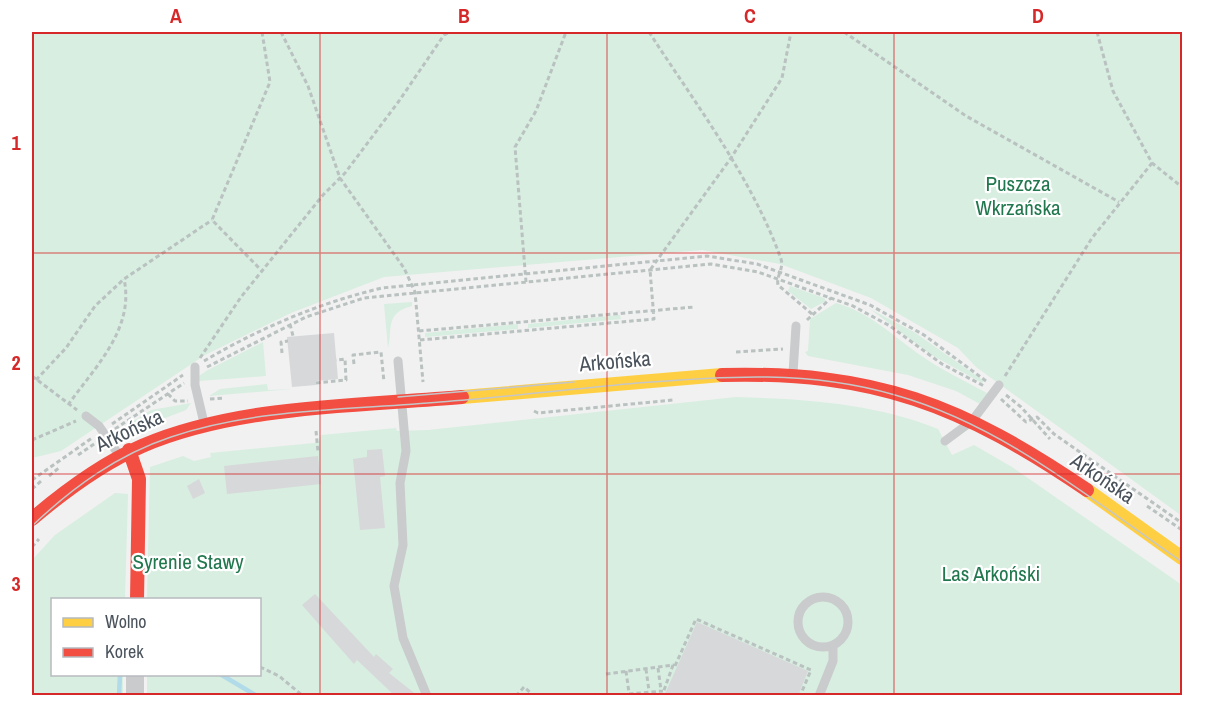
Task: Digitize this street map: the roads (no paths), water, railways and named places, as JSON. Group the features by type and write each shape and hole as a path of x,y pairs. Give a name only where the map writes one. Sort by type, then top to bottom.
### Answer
{"street":[{"name":"Arkońska","path":"32,519 73,484 124,453 166,434 204,423 252,415 690,375 793,373 878,387 929,402 972,421 1038,459 1182,558"},
{"path":"124,453 140,479 137,598"},
{"path":"135,676 135,696"}],"lane":[{"path":"793,373 796,326"},
{"path":"398,361 406,451 400,483 403,532 394,586 403,638 427,696"},
{"path":"195,371 204,423"},
{"path":"945,441 972,421 996,389"},
{"path":"86,416 124,453"},
{"path":"819,696 833,661 833,645 846,634 848,617 840,602 832,598 815,598 803,606 799,613 798,627 811,645 826,647 833,645"}],"waterway":[{"path":"119,696 120,676"},
{"path":"223,676 257,696"}],"tram line":[{"path":"32,526 80,485 132,453 171,437 237,420 270,415 702,378 799,378 863,387 895,395 935,408 973,425 1045,466 1182,562"},
{"path":"398,397 574,382"}],"park label":[{"name":"Puszcza Wkrzańska","path":"1018,195"},
{"name":"Syrenie Stawy","path":"188,561"},
{"name":"Las Arkoński","path":"991,573"}]}
